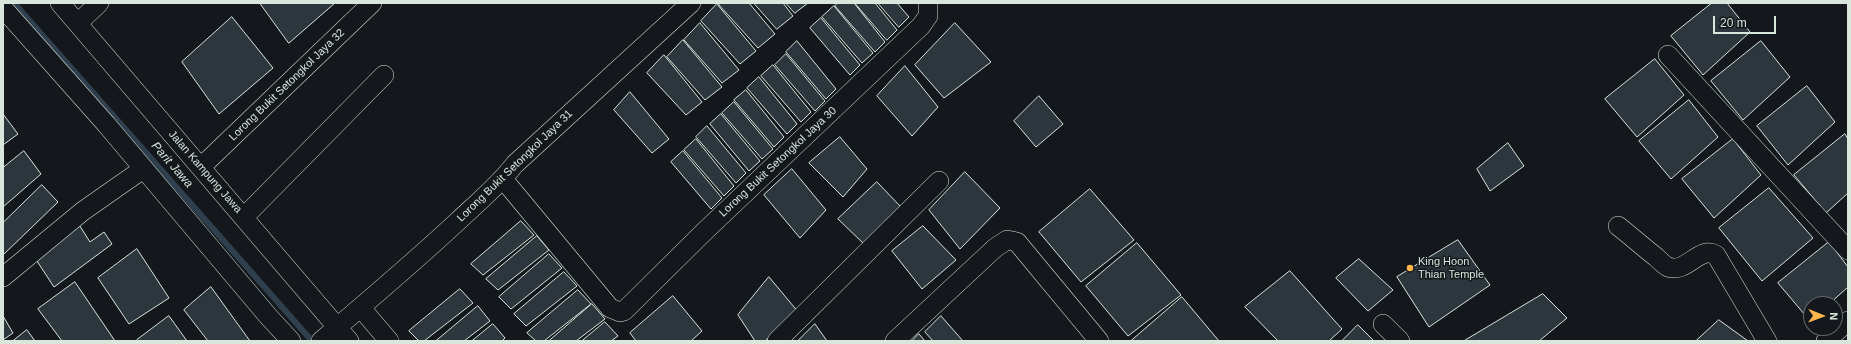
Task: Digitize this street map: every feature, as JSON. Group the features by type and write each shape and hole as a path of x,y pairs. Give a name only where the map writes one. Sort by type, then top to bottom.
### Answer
{"street":[{"name":"Jalan Kampung Jawa","path":"60,3 244,217 334,336"},
{"path":"78,23 99,3"},
{"name":"Lorong Bukit Setongkol Jaya 32","path":"201,168 372,3"},
{"name":"Lorong Bukit Setongkol Jaya 31","path":"334,336 361,308 503,179 515,164 691,3"},
{"name":"Lorong Bukit Setongkol Jaya 30","path":"503,179 610,308 616,311 624,311 706,230 921,26 928,16 928,3"},
{"path":"3,8 61,72 268,316 291,341"},
{"path":"1668,55 1848,250"},
{"path":"244,217 384,75"},
{"path":"3,277 83,211 143,169"},
{"path":"778,341 939,181"},
{"path":"1618,226 1668,267 1680,267 1702,254 1712,253 1716,255 1767,341"},
{"path":"895,341 996,248 1007,240 1017,242 1099,341"},
{"path":"361,308 389,341"},
{"path":"1826,341 1848,321"},
{"path":"1383,324 1400,341"}],"building":[{"path":"260,3 335,3 289,43"},
{"path":"721,3 749,3 775,34 758,48 719,5"},
{"path":"754,3 783,3 793,16 777,29"},
{"path":"786,3 808,3 795,13"},
{"path":"838,3 854,3 885,42 875,52 835,6"},
{"path":"855,3 875,3 897,30 887,40"},
{"path":"878,3 897,3 909,17 899,27"},
{"path":"1712,3 1727,3 1750,32 1703,75 1671,36"},
{"path":"717,4 756,51 740,64 701,21"},
{"path":"834,6 873,53 862,63 822,17"},
{"path":"232,17 273,68 219,114 182,62"},
{"path":"821,18 860,65 850,75 810,28"},
{"path":"700,23 739,70 722,83 684,40"},
{"path":"955,23 991,62 944,98 915,65"},
{"path":"683,40 722,87 705,100 667,57"},
{"path":"797,41 836,89 826,99 786,52"},
{"path":"1761,41 1790,77 1743,120 1711,81"},
{"path":"786,54 825,101 815,111 775,65"},
{"path":"664,55 702,102 686,115 647,73"},
{"path":"1655,59 1684,95 1637,137 1605,99"},
{"path":"773,65 811,112 801,122 761,76"},
{"path":"905,66 938,107 912,136 877,96"},
{"path":"759,77 797,124 787,134 747,88"},
{"path":"1807,86 1835,122 1788,165 1757,126"},
{"path":"746,90 784,137 774,147 734,100"},
{"path":"630,92 669,139 652,153 614,110"},
{"path":"1039,96 1063,124 1036,147 1014,121"},
{"path":"1689,100 1718,137 1671,179 1639,141"},
{"path":"734,102 773,149 762,159 722,113"},
{"path":"3,114 18,134 3,145"},
{"path":"721,114 760,161 749,171 710,124"},
{"path":"707,126 746,173 736,183 696,137"},
{"path":"1845,134 1848,139 1848,193 1826,213 1794,175"},
{"path":"840,137 867,169 843,197 809,163"},
{"path":"696,139 734,186 724,196 684,150"},
{"path":"1733,139 1761,175 1714,218 1682,179"},
{"path":"1508,143 1524,166 1490,191 1477,169"},
{"path":"24,151 41,174 3,207 3,168"},
{"path":"683,151 722,198 711,209 671,162"},
{"path":"792,169 826,210 800,238 764,195"},
{"path":"965,172 1000,208 960,249 929,210"},
{"path":"877,182 901,207 864,244 838,219"},
{"path":"42,185 58,202 3,255 3,223"},
{"path":"1769,188 1813,238 1762,281 1719,228"},
{"path":"1090,189 1134,240 1081,282 1039,232"},
{"path":"76,220 90,242 104,232 112,244 54,287 33,255"},
{"path":"521,221 534,235 483,275 471,264"},
{"path":"923,226 956,260 922,289 892,251"},
{"path":"537,236 549,250 498,290 486,279"},
{"path":"1458,240 1490,285 1429,327 1397,277"},
{"path":"1829,242 1848,267 1848,287 1838,296 1803,296 1803,313 1778,283"},
{"path":"1137,243 1181,295 1128,336 1086,286"},
{"path":"137,249 169,298 129,324 98,278"},
{"path":"549,254 562,268 511,309 499,297"},
{"path":"1359,259 1393,290 1368,311 1336,278"},
{"path":"1290,271 1342,329 1329,341 1278,341 1245,307"},
{"path":"564,272 577,286 526,326 514,314"},
{"path":"769,277 799,313 765,341 755,341 738,315"},
{"path":"75,282 115,341 62,341 38,309"},
{"path":"211,287 250,341 208,341 184,310"},
{"path":"460,289 473,303 424,341 419,341 409,331"},
{"path":"578,290 591,304 544,341 536,341 527,333"},
{"path":"1543,294 1567,318 1539,341 1464,341"},
{"path":"673,296 702,331 691,341 636,341 630,333"},
{"path":"1182,297 1219,341 1131,341"},
{"path":"592,304 605,319 576,341 549,341"},
{"path":"478,306 490,321 464,341 436,341"},
{"path":"3,316 13,333 3,340"},
{"path":"169,316 187,341 137,340"},
{"path":"941,316 963,341 933,341 925,332"},
{"path":"1719,320 1748,341 1696,341"},
{"path":"605,322 618,336 611,341 582,341"},
{"path":"493,324 505,338 502,341 472,341"},
{"path":"815,324 827,341 798,341"},
{"path":"1358,325 1374,341 1342,341"},
{"path":"27,330 35,341 13,341"},
{"path":"919,334 925,341 912,341"}],"waterway":[{"name":"Parit Jawa","path":"14,3 312,341"}],"place":[{"name":"King Hoon Thian Temple","path":"1410,268"}]}
